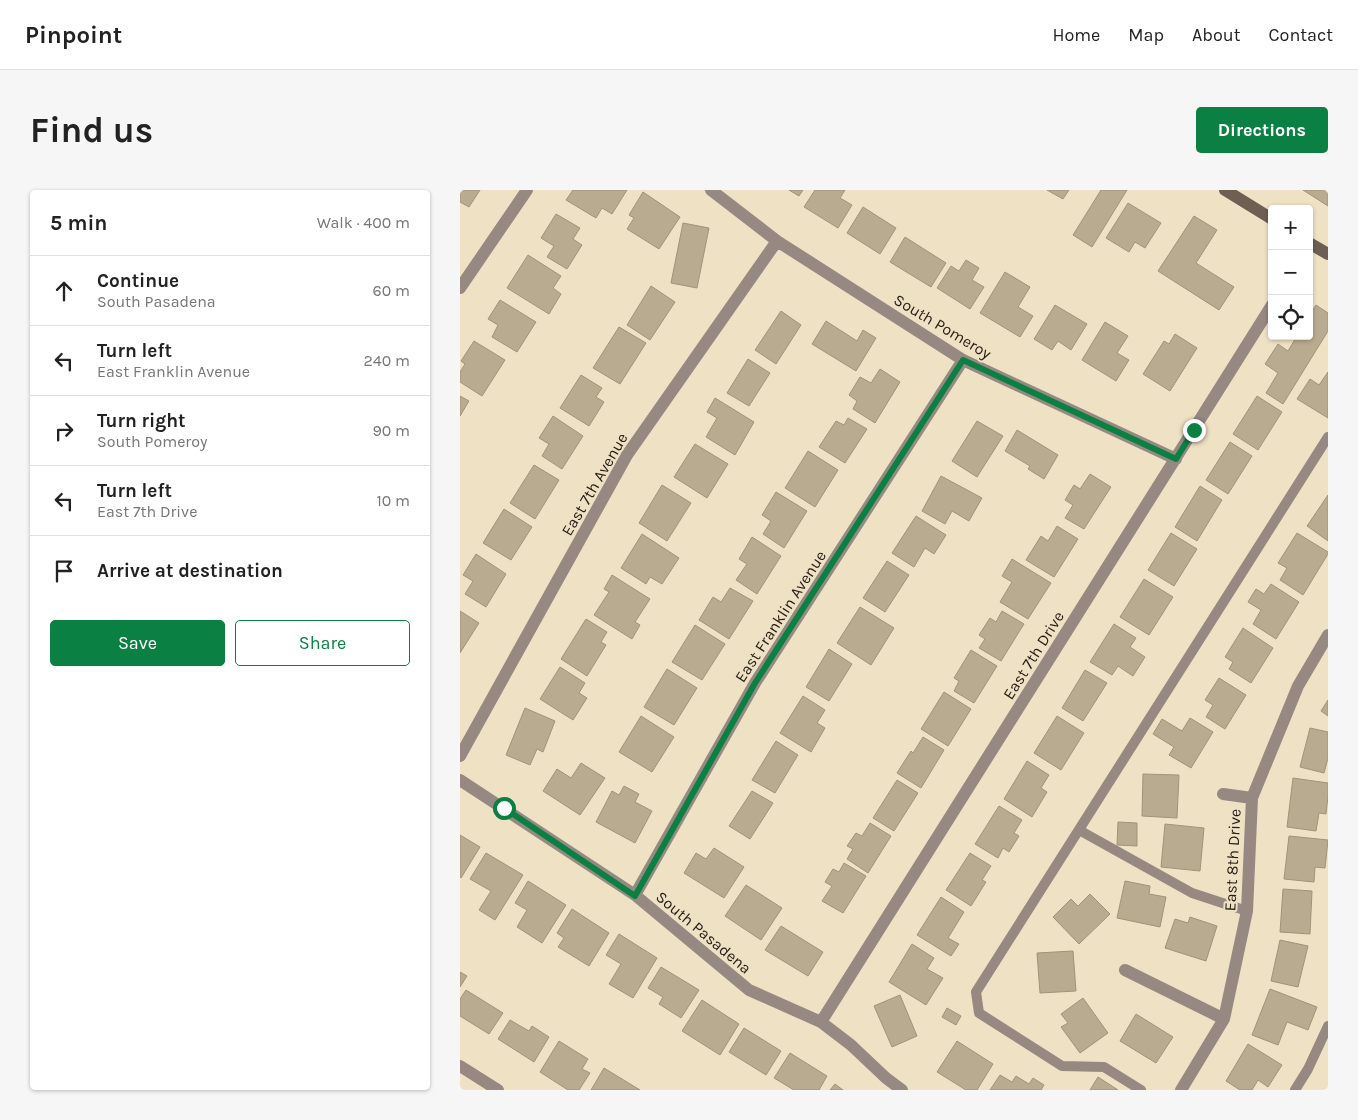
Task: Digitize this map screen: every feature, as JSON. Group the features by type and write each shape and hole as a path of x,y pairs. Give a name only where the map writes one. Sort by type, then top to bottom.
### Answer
{"main road":[{"path":"1225,190 1268,217"},
{"path":"1313,246 1328,254"}],"street":[{"path":"460,288 527,190"},
{"name":"South Pomeroy","path":"712,190 777,242 963,360 1176,459"},
{"name":"East 7th Avenue","path":"460,756 627,455 777,242"},
{"name":"East 7th Drive","path":"821,1022 1268,311"},
{"name":"East Franklin Avenue","path":"635,896 755,683 963,360"},
{"name":"East 8th Drive","path":"1181,1090 1224,1019 1247,910 1252,798 1298,686 1328,635"},
{"name":"South Pasadena","path":"460,780 635,896 749,990 821,1022 851,1045 886,1078 902,1090"},
{"path":"1223,794 1252,798"},
{"path":"1126,970 1224,1019"},
{"path":"460,1066 498,1090"}],"lane":[{"path":"1141,1090 1104,1067 1062,1066 979,1013 976,992 1328,437"},
{"path":"1079,830 1192,893 1247,910"},
{"path":"1295,1090 1308,1069 1328,1026"}],"building":[{"path":"460,190 480,190 469,207 460,202"},
{"path":"573,190 627,190 612,214 602,208 596,218 566,200"},
{"path":"789,190 803,190 799,196"},
{"path":"815,190 845,190 840,198 852,205 838,228 804,207"},
{"path":"1047,190 1069,190 1063,199"},
{"path":"1101,190 1127,190 1092,247 1073,235"},
{"path":"1303,190 1328,190 1328,206"},
{"path":"643,192 680,217 659,249 627,229 634,218 629,215"},
{"path":"1128,203 1161,223 1145,248 1135,242 1129,252 1106,238"},
{"path":"863,207 896,228 880,254 847,233"},
{"path":"556,214 580,228 573,239 582,245 567,269 547,257 554,246 541,238"},
{"path":"1194,216 1217,230 1196,263 1234,287 1219,310 1158,271"},
{"path":"683,223 709,228 697,288 671,283"},
{"path":"905,237 946,263 931,287 890,262"},
{"path":"528,255 561,276 553,288 561,294 549,314 507,288"},
{"path":"966,260 979,268 972,280 984,287 970,309 937,288 951,266 959,271"},
{"path":"1005,272 1030,287 1018,307 1033,316 1020,337 980,313"},
{"path":"651,286 675,302 650,340 627,325"},
{"path":"500,300 536,322 517,352 492,337 498,325 488,319"},
{"path":"1055,305 1087,324 1071,350 1058,341 1052,350 1034,339"},
{"path":"1316,305 1328,313 1328,331 1283,404 1266,393 1278,373 1265,364 1278,344 1288,351 1295,340 1313,340 1313,310"},
{"path":"781,311 801,325 776,364 755,350"},
{"path":"826,321 857,341 863,330 876,338 856,371 812,344"},
{"path":"1105,322 1128,336 1117,353 1129,360 1116,381 1082,360"},
{"path":"619,327 646,343 620,384 593,368"},
{"path":"1175,334 1197,348 1170,391 1143,374 1164,341 1169,344"},
{"path":"474,341 505,360 482,396 460,382 460,372 465,364 461,361"},
{"path":"748,359 770,373 749,406 727,393"},
{"path":"880,369 900,382 875,423 853,409 857,401 849,395 860,377 871,383"},
{"path":"1328,372 1328,418 1297,399 1310,379 1319,385"},
{"path":"581,375 602,388 596,397 604,402 589,426 560,408"},
{"path":"460,396 469,401 460,416"},
{"path":"1257,396 1282,412 1258,450 1233,434"},
{"path":"715,398 754,422 735,455 706,437 717,418 707,412"},
{"path":"553,416 583,436 562,469 542,456 549,444 539,438"},
{"path":"848,418 867,429 845,463 819,447 836,421 844,425"},
{"path":"977,421 1003,436 977,477 952,461"},
{"path":"1017,430 1058,455 1044,479 1028,469 1030,466 1005,451"},
{"path":"1230,442 1252,456 1228,494 1206,480"},
{"path":"695,444 728,464 707,498 674,477"},
{"path":"808,451 838,470 815,507 785,488"},
{"path":"534,465 559,480 535,519 510,503"},
{"path":"1090,474 1111,487 1084,529 1065,518 1073,505 1065,500 1074,485 1080,489"},
{"path":"941,476 982,498 969,521 952,511 945,524 922,511"},
{"path":"662,485 691,503 667,541 639,523"},
{"path":"1200,486 1222,500 1197,541 1175,527"},
{"path":"776,492 807,511 784,548 763,534 771,521 762,515"},
{"path":"1328,495 1328,541 1307,526"},
{"path":"504,509 532,527 511,560 483,543"},
{"path":"916,516 946,535 934,554 925,548 914,567 892,553"},
{"path":"1057,526 1078,539 1054,577 1026,560 1041,536 1048,541"},
{"path":"1171,533 1197,549 1174,586 1148,570"},
{"path":"1297,533 1328,552 1303,595 1280,580 1287,568 1278,563"},
{"path":"642,534 679,558 662,584 650,577 646,584 621,568"},
{"path":"752,537 781,556 757,594 736,580 747,564 739,559"},
{"path":"476,554 506,574 486,607 465,594 473,581 463,575"},
{"path":"1012,559 1051,583 1028,619 1000,602 1012,582 1002,576"},
{"path":"887,561 909,575 885,612 863,598"},
{"path":"612,575 650,599 635,622 640,625 632,639 594,615 609,592 604,589"},
{"path":"1144,579 1173,597 1149,635 1120,617"},
{"path":"1271,584 1299,602 1276,639 1253,624 1261,610 1248,602 1256,589 1264,594"},
{"path":"730,588 753,601 729,639 699,620 713,597 721,602"},
{"path":"860,607 894,628 871,665 837,643"},
{"path":"460,611 479,623 460,653"},
{"path":"1002,611 1024,624 1001,661 979,648 985,639 979,635 990,618 996,622"},
{"path":"586,619 607,632 601,642 606,645 587,676 561,659"},
{"path":"1114,624 1136,638 1130,647 1145,657 1133,676 1118,666 1112,675 1090,662"},
{"path":"695,625 725,644 702,680 672,662"},
{"path":"1243,628 1273,648 1251,683 1229,669 1233,662 1225,657"},
{"path":"829,649 852,664 829,701 806,687"},
{"path":"971,650 997,666 974,703 954,691 959,681 954,678"},
{"path":"560,667 585,683 579,693 587,698 573,720 540,699"},
{"path":"667,669 697,688 674,725 644,707"},
{"path":"1085,670 1107,683 1083,721 1062,708"},
{"path":"1219,678 1246,695 1225,729 1206,717 1213,705 1205,700"},
{"path":"944,692 971,709 948,746 921,729"},
{"path":"803,696 825,710 817,723 825,728 811,752 780,733"},
{"path":"1328,700 1328,716 1321,711"},
{"path":"525,708 555,721 543,752 537,749 530,765 506,755"},
{"path":"641,716 674,737 652,772 619,752"},
{"path":"1057,716 1084,733 1061,770 1034,753"},
{"path":"1190,718 1213,732 1191,768 1169,755 1174,747 1153,734 1162,719 1182,731"},
{"path":"1310,728 1328,732 1328,758 1324,773 1300,767"},
{"path":"923,737 944,750 921,788 897,773 911,751 913,753"},
{"path":"776,741 798,755 775,793 752,780"},
{"path":"1027,761 1049,775 1041,788 1047,792 1032,817 1004,799"},
{"path":"581,763 605,778 580,815 543,791 557,769 571,778"},
{"path":"1143,774 1179,775 1177,818 1142,816"},
{"path":"1293,778 1328,783 1326,814 1319,813 1316,831 1287,827"},
{"path":"897,780 918,793 894,831 873,818"},
{"path":"624,786 639,794 635,802 652,811 635,843 596,822 612,791 619,795"},
{"path":"752,791 773,803 750,839 729,826"},
{"path":"999,806 1022,820 1014,833 1019,836 1009,852 1003,848 998,858 975,844"},
{"path":"1118,822 1137,823 1137,846 1117,845"},
{"path":"870,823 891,836 868,873 847,859 853,849 847,846 856,833 862,836"},
{"path":"1165,824 1204,828 1200,871 1161,867"},
{"path":"460,835 480,847 461,878 460,877"},
{"path":"1289,836 1328,840 1325,868 1315,867 1314,882 1284,879"},
{"path":"714,848 744,867 724,898 684,873 696,853 706,859"},
{"path":"486,853 523,875 495,920 479,910 491,891 470,879"},
{"path":"970,853 991,866 982,880 986,882 971,906 946,890"},
{"path":"844,863 866,876 843,913 822,901 832,886 825,882 833,869 839,872"},
{"path":"528,881 566,905 542,943 517,927 527,910 515,903"},
{"path":"1125,881 1150,886 1149,894 1166,897 1160,927 1117,918"},
{"path":"746,885 782,908 761,940 725,916"},
{"path":"1283,889 1312,891 1310,934 1280,932"},
{"path":"1090,894 1110,914 1079,944 1053,917 1071,899 1078,906"},
{"path":"941,897 964,912 948,938 959,944 951,956 917,935"},
{"path":"572,909 609,933 589,966 558,947 564,938 557,933"},
{"path":"1190,917 1217,926 1206,961 1165,948 1175,919 1188,923"},
{"path":"781,926 823,952 808,976 765,950"},
{"path":"619,934 657,958 633,998 609,984 621,964 606,955"},
{"path":"1280,940 1308,946 1298,987 1271,981"},
{"path":"912,944 934,958 927,969 943,978 926,1005 889,982"},
{"path":"1073,951 1076,991 1040,993 1037,953"},
{"path":"661,967 699,990 681,1018 659,1004 663,997 648,988"},
{"path":"460,972 467,976 460,987"},
{"path":"1270,989 1317,1007 1308,1030 1287,1022 1278,1045 1252,1035"},
{"path":"466,990 503,1013 489,1034 460,1016 460,999"},
{"path":"900,995 917,1036 892,1047 874,1006"},
{"path":"1083,998 1108,1033 1080,1053 1061,1027 1068,1023 1061,1014"},
{"path":"702,1000 739,1024 720,1055 682,1031"},
{"path":"947,1008 961,1016 956,1025 942,1017"},
{"path":"1136,1014 1173,1037 1156,1063 1120,1041"},
{"path":"510,1020 529,1031 532,1026 549,1037 534,1062 498,1039"},
{"path":"744,1028 781,1051 766,1075 729,1052"},
{"path":"559,1041 588,1059 582,1069 590,1073 579,1090 568,1090 540,1072"},
{"path":"957,1041 993,1064 977,1090 966,1090 937,1072"},
{"path":"1248,1044 1282,1065 1268,1087 1258,1080 1252,1090 1240,1090 1226,1081"},
{"path":"790,1053 827,1076 819,1090 794,1090 774,1078"},
{"path":"604,1068 640,1090 591,1090"},
{"path":"1000,1075 1012,1082 1016,1076 1029,1084 1033,1078 1044,1085 1041,1090 990,1090"},
{"path":"1098,1077 1118,1090 1090,1090"},
{"path":"835,1084 843,1090 830,1090"}],"route":[{"path":"504,808 635,896 755,683 963,360 1176,459 1194,430"}]}
